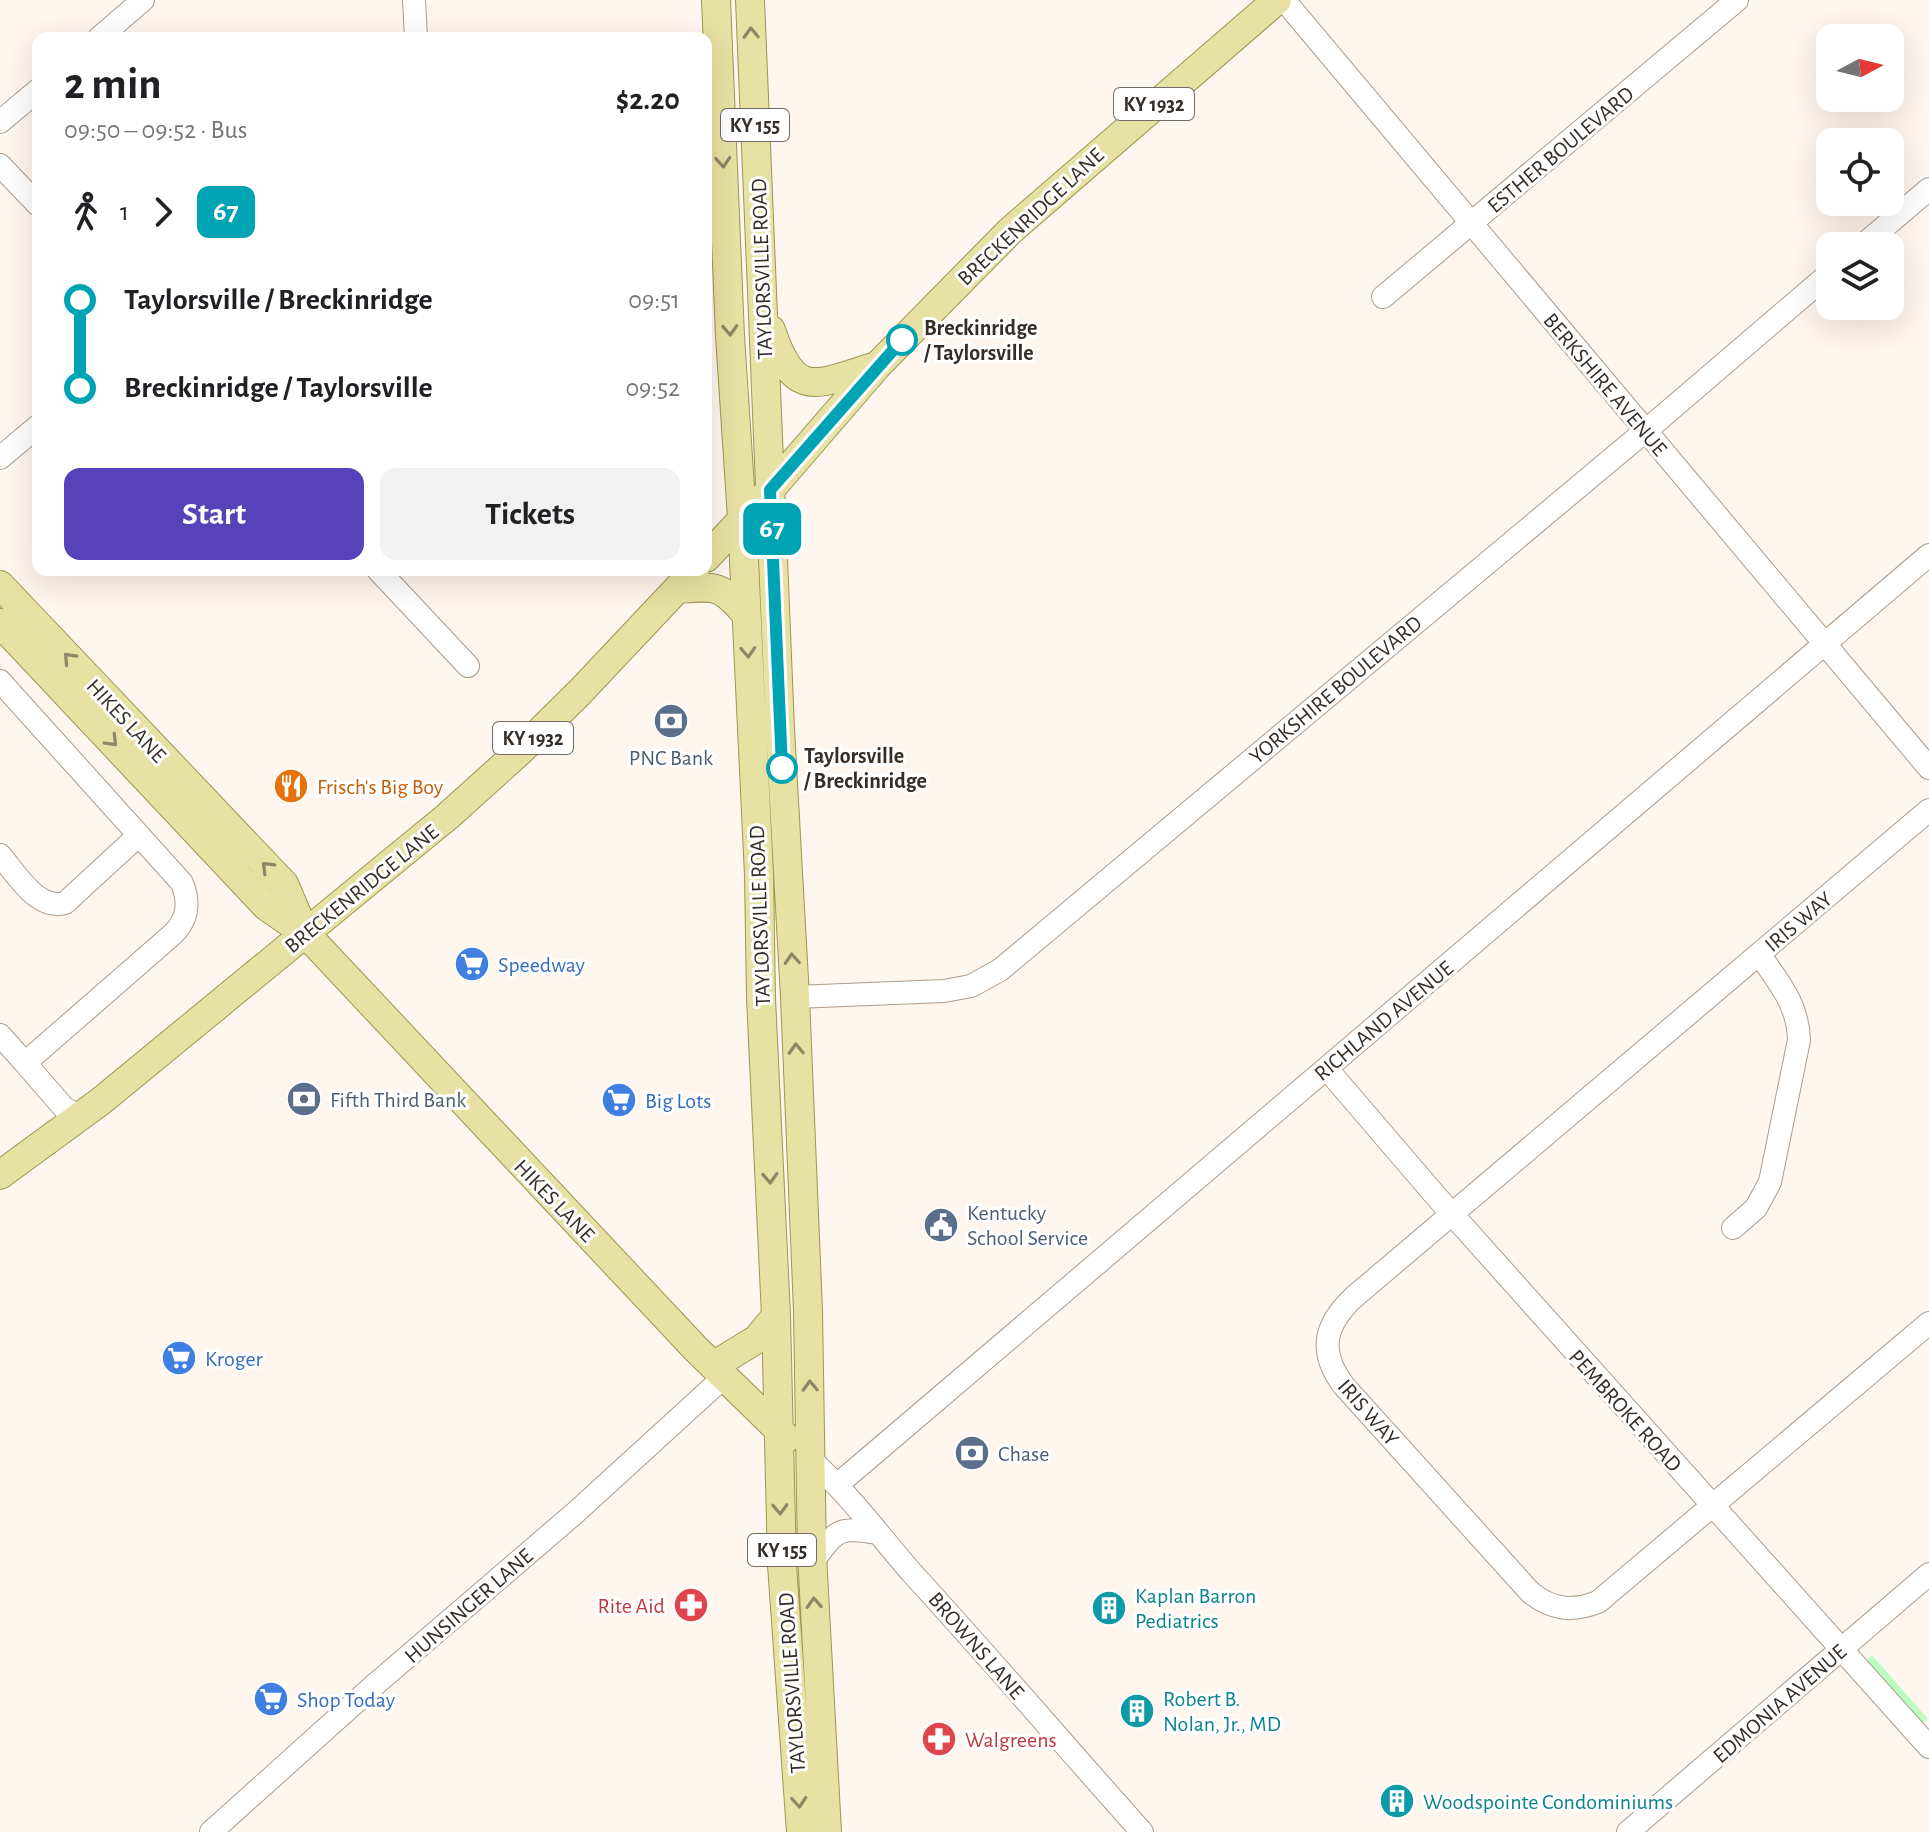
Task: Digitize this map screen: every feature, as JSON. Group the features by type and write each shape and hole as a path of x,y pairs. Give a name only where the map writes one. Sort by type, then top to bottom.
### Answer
{"main road":[{"name":"TAYLORSVILLE ROAD","path":"716,0 713,86 742,518 776,1316 782,1565 801,1832"},
{"name":"TAYLORSVILLE ROAD","path":"750,0 784,824 795,997 808,1311 812,1562 827,1832"},
{"name":"BRECKENRIDGE LANE","path":"712,551 770,490 877,366 958,281 1033,208 1277,0"},
{"path":"762,301 781,359 790,374 804,381 823,382 877,366"},
{"name":"BRECKENRIDGE LANE","path":"0,1175 81,1117 414,845 514,757 686,580"},
{"path":"686,580 726,592 746,614"},
{"name":"HIKES LANE","path":"0,585 284,884 306,934"},
{"name":"HIKES LANE","path":"0,623 266,906 306,934 503,1146 719,1371 811,1460"},
{"path":"719,1371 757,1339 776,1316"}],"street":[{"path":"106,32 143,0"},
{"path":"414,0 416,32"},
{"name":"BERKSHIRE AVENUE","path":"1284,0 1929,768"},
{"name":"ESTHER BOULEVARD","path":"1383,297 1737,0"},
{"path":"713,86 753,85"},
{"path":"0,122 32,95"},
{"path":"0,165 32,199"},
{"path":"1878,232 1929,189"},
{"name":"YORKSHIRE BOULEVARD","path":"795,997 944,991 971,986 1000,970 1816,285"},
{"path":"0,458 32,431"},
{"name":"RICHLAND AVENUE","path":"837,1485 1929,555"},
{"path":"390,576 468,666"},
{"path":"4,694 182,883 188,905 185,917 173,934 25,1063"},
{"name":"IRIS WAY","path":"1929,810 1354,1297 1334,1319 1328,1341 1330,1363 1335,1373 1530,1592 1552,1606 1570,1609 1598,1602 1929,1323"},
{"path":"0,855 41,901 54,906 65,903 139,835"},
{"path":"1733,1228 1756,1208 1770,1182 1799,1040 1791,998 1759,954"},
{"path":"0,1035 64,1108 81,1117"},
{"name":"PEMBROKE ROAD","path":"1327,1069 1452,1214 1929,1747"},
{"name":"HUNSINGER LANE","path":"211,1832 378,1682 575,1513 719,1371"},
{"name":"BROWNS LANE","path":"811,1460 837,1485 1142,1832"},
{"path":"812,1562 842,1531 849,1528 877,1533"},
{"name":"EDMONIA AVENUE","path":"1628,1832 1929,1574"}],"green space":[{"path":"1872,1655 1928,1719 1921,1725 1864,1662"}],"bus line":[{"name":"67","path":"782,768 770,490 902,340"}],"place":[{"name":"Breckinridge / Taylorsville","path":"902,340"},
{"name":"PNC Bank","path":"671,721"},
{"name":"Taylorsville / Breckinridge","path":"782,768"},
{"name":"Frisch's Big Boy","path":"291,786"},
{"name":"Speedway","path":"472,964"},
{"name":"Fifth Third Bank","path":"304,1099"},
{"name":"Big Lots","path":"619,1100"},
{"name":"Kentucky School Service","path":"941,1225"},
{"name":"Kroger","path":"179,1358"},
{"name":"Chase","path":"972,1453"},
{"name":"Rite Aid","path":"691,1605"},
{"name":"Kaplan Barron Pediatrics","path":"1109,1608"},
{"name":"Shop Today","path":"271,1699"},
{"name":"Robert B. Nolan, Jr., MD","path":"1137,1711"},
{"name":"Walgreens","path":"939,1739"},
{"name":"Woodspointe Condominiums","path":"1397,1801"}]}
